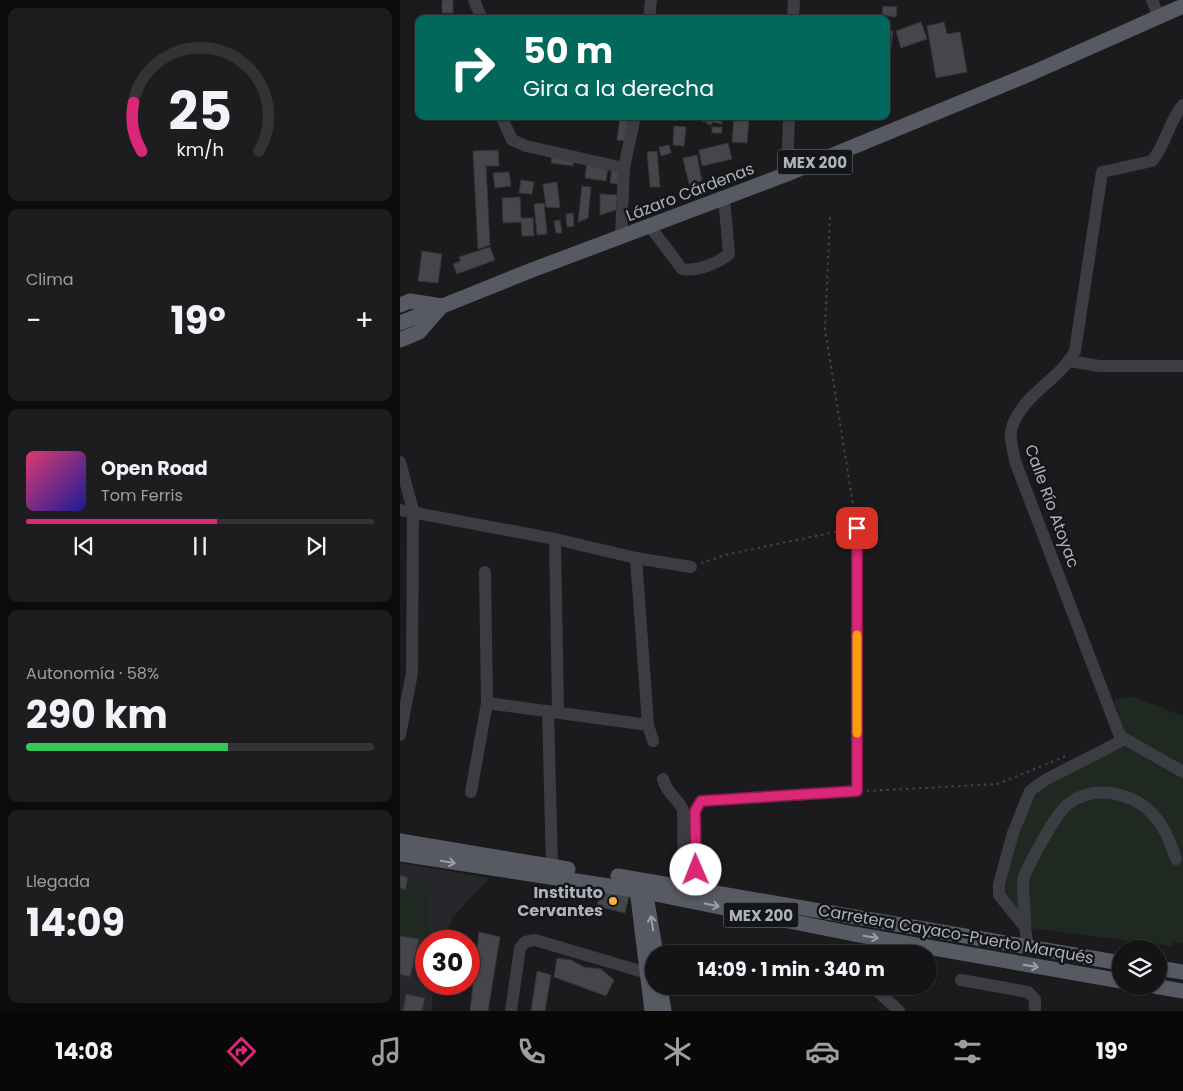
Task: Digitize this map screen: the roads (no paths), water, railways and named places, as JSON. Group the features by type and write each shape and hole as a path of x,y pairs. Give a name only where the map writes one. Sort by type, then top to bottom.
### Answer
{"main road":[{"name":"Lázaro Cárdenas","path":"400,323 649,225 788,174 1032,73 1183,6"},
{"path":"400,305 410,301 442,306"},
{"name":"MEX 200","path":"400,340 419,332 442,306"},
{"name":"Carretera Cayaco-Puerto Marqués","path":"400,841 552,867 640,885 854,934 1112,979"},
{"name":"Carretera Cayaco-Puerto Marqués","path":"400,854 640,885 690,888 1028,948 1112,961"},
{"path":"640,885 654,945"},
{"path":"640,885 645,958"},
{"path":"1167,969 1183,972"},
{"path":"1167,988 1183,991"},
{"path":"649,995 652,1011"},
{"path":"661,995 664,1011"}],"street":[{"path":"474,0 480,15"},
{"path":"649,15 651,0"},
{"path":"793,15 794,0"},
{"path":"1152,0 1158,16"},
{"name":"Calle Río Atoyac","path":"1125,739 1119,734 1015,461 1010,432 1019,410 1070,361 1075,350 1080,328 1102,172 1152,161 1168,133 1173,116 1183,105"},
{"path":"503,120 512,140 526,146 624,168"},
{"path":"621,236 624,168 634,120"},
{"path":"788,174 789,120"},
{"path":"649,225 682,269 690,271 723,259 729,254 724,197"},
{"path":"1070,361 1099,366 1183,366"},
{"path":"400,462 406,510 406,644 412,673 400,735"},
{"path":"406,510 636,558 691,567"},
{"path":"690,888 695,811 701,801 857,791 857,528"},
{"path":"552,867 555,540"},
{"path":"636,558 648,725 653,741"},
{"path":"471,792 487,703 484,572"},
{"path":"487,703 648,725"},
{"path":"1025,927 999,894 999,889 1013,833 1030,791 1045,780 1125,739 1183,772"},
{"path":"663,779 669,794 680,802 683,810 690,888"},
{"path":"1028,948 1025,927 1024,878 1058,814 1068,804 1093,792 1103,791 1141,804 1161,825 1176,860"},
{"path":"511,1011 520,948 525,942 535,940 645,973"},
{"path":"962,980 1033,994 1035,1011"},
{"path":"882,995 899,1011"}],"place":[{"name":"Instituto Cervantes","path":"613,901"}]}
